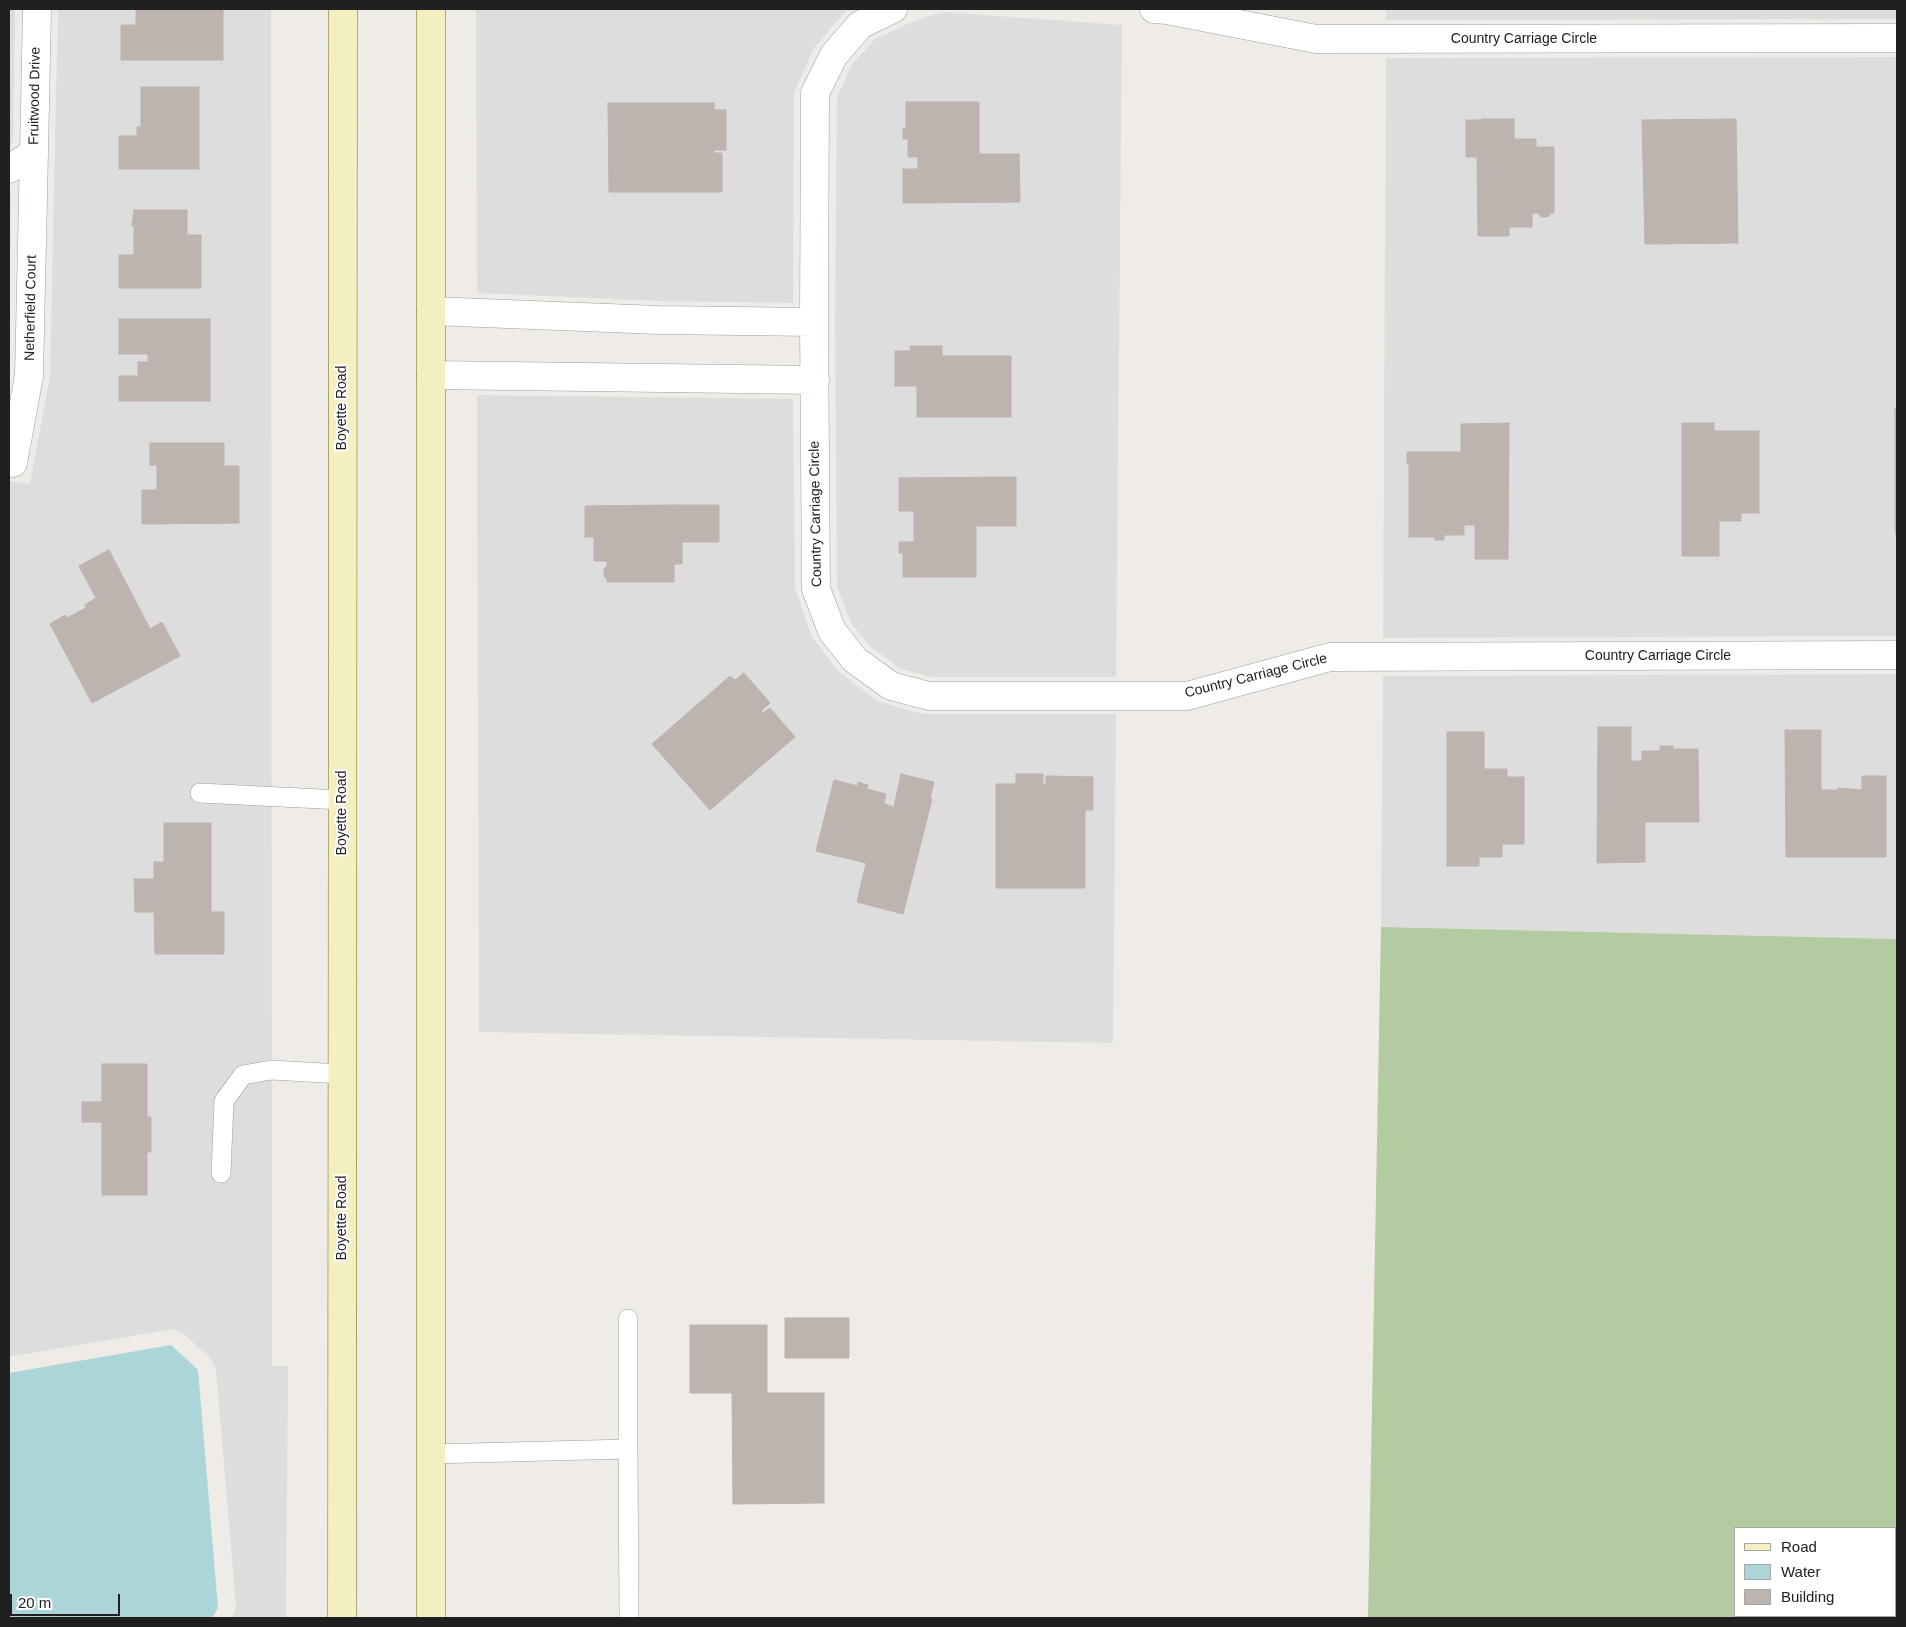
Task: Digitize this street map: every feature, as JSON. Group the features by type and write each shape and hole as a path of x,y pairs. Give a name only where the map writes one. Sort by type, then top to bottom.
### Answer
{"main road":[{"name":"Boyette Road","path":"342,1618 343,9"},
{"path":"431,9 431,1618"}],"street":[{"name":"Fruitwood Drive","path":"9,169 34,152 36,9"},
{"name":"Country Carriage Circle","path":"893,9 860,25 834,56 815,93 816,589 832,631 855,660 890,686 929,696 1187,696 1330,657 1897,655"},
{"name":"Country Carriage Circle","path":"1154,9 1316,39 1897,38"},
{"name":"Netherfield Court","path":"13,463 29,376 34,152"},
{"path":"431,310 659,320 814,322"},
{"path":"431,375 815,380"}],"lane":[{"path":"200,793 342,800"},
{"path":"221,1173 224,1100 243,1075 270,1070 342,1074"},
{"path":"628,1319 629,1618"},
{"path":"431,1454 628,1449"}],"shaded area":[{"path":"9,9 15,9 13,143 9,146"},
{"path":"58,9 271,9 272,1366 288,1366 286,1618 232,1618 236,1607 216,1369 211,1359 184,1334 173,1329 9,1357 9,481 30,484 50,376"},
{"path":"476,9 849,9 814,48 794,93 793,303 659,301 477,293"},
{"path":"1386,9 1897,9 1897,19 1386,20"},
{"path":"942,12 1122,25 1116,677 932,677 901,669 871,647 851,623 837,586 835,322 837,97 852,65 874,40 907,24"},
{"path":"1897,57 1897,636 1383,638 1386,58"},
{"path":"11,191 9,327 9,192"},
{"path":"477,395 793,399 795,589 812,637 838,671 877,701 923,714 1116,714 1113,1043 479,1032"},
{"path":"1897,674 1897,939 1381,927 1383,676"}],"green space":[{"path":"1381,927 1897,939 1897,1618 1368,1618"}],"water":[{"path":"171,1345 198,1370 218,1608 212,1618 9,1618 9,1373"}],"building":[{"path":"136,9 223,9 223,60 121,60 121,25 136,25"},
{"path":"141,87 199,87 199,169 119,169 119,136 137,136 137,127 141,127"},
{"path":"906,102 979,102 979,154 1019,154 1020,202 903,203 903,169 918,169 918,157 908,157 908,139 903,139 903,128 906,128"},
{"path":"608,103 714,103 714,110 726,110 726,150 714,150 714,153 722,153 722,192 609,192"},
{"path":"1514,119 1514,139 1536,139 1536,147 1554,147 1554,213 1551,213 1548,217 1541,217 1538,213 1532,213 1532,227 1509,227 1509,236 1478,236 1477,157 1466,157 1466,120"},
{"path":"1736,119 1738,243 1645,244 1642,120"},
{"path":"134,210 187,210 187,235 201,235 201,288 119,288 119,255 134,255 134,226 132,226"},
{"path":"119,319 210,319 210,401 119,401 119,376 138,376 138,362 148,362 148,354 119,354"},
{"path":"910,346 942,346 942,356 1011,356 1011,417 917,417 917,386 895,386 895,351 911,351"},
{"path":"1895,409 1897,409 1897,543 1895,527"},
{"path":"1509,423 1508,559 1475,559 1475,525 1464,525 1464,535 1444,535 1444,540 1435,540 1435,537 1409,537 1409,464 1407,464 1407,452 1461,452 1461,424"},
{"path":"1682,423 1714,423 1714,431 1759,431 1759,513 1741,513 1741,521 1719,521 1719,556 1682,556"},
{"path":"150,443 224,443 224,466 239,466 239,523 142,524 142,490 157,490 157,465 150,465"},
{"path":"1016,477 1016,526 976,526 976,577 903,577 903,553 899,553 899,542 914,542 914,511 899,511 899,478"},
{"path":"719,505 719,542 682,542 682,564 674,564 674,582 607,582 604,576 604,569 607,566 607,561 594,561 594,537 585,537 585,506"},
{"path":"109,550 150,629 162,622 180,656 92,703 50,624 65,615 67,618 86,608 85,605 96,598 79,566"},
{"path":"744,673 770,703 761,711 763,713 770,708 795,737 710,810 652,744 730,676 735,680"},
{"path":"1598,727 1631,727 1631,761 1642,761 1642,751 1660,751 1660,746 1673,746 1673,749 1698,749 1699,822 1645,822 1645,862 1597,863"},
{"path":"1785,730 1821,730 1821,790 1838,790 1838,788 1862,790 1862,776 1886,776 1886,857 1786,857"},
{"path":"1447,732 1484,732 1484,769 1507,769 1507,777 1524,777 1524,844 1502,844 1502,857 1479,857 1479,866 1447,866"},
{"path":"901,774 934,782 930,799 932,799 903,914 857,902 866,863 816,851 834,780 858,786 858,782 868,785 867,789 886,794 884,804 894,807"},
{"path":"1016,774 1043,774 1043,784 1046,784 1046,776 1093,777 1093,810 1085,810 1085,888 996,888 996,784 1016,784"},
{"path":"164,823 211,823 211,912 224,912 224,954 155,954 154,912 135,912 134,879 154,879 154,862 164,862"},
{"path":"102,1064 147,1064 147,1117 151,1117 151,1152 147,1152 147,1195 102,1195 102,1122 82,1122 82,1102 102,1102"},
{"path":"785,1318 849,1318 849,1358 785,1358"},
{"path":"690,1325 767,1325 767,1393 824,1393 824,1503 733,1504 732,1393 690,1393"}]}
